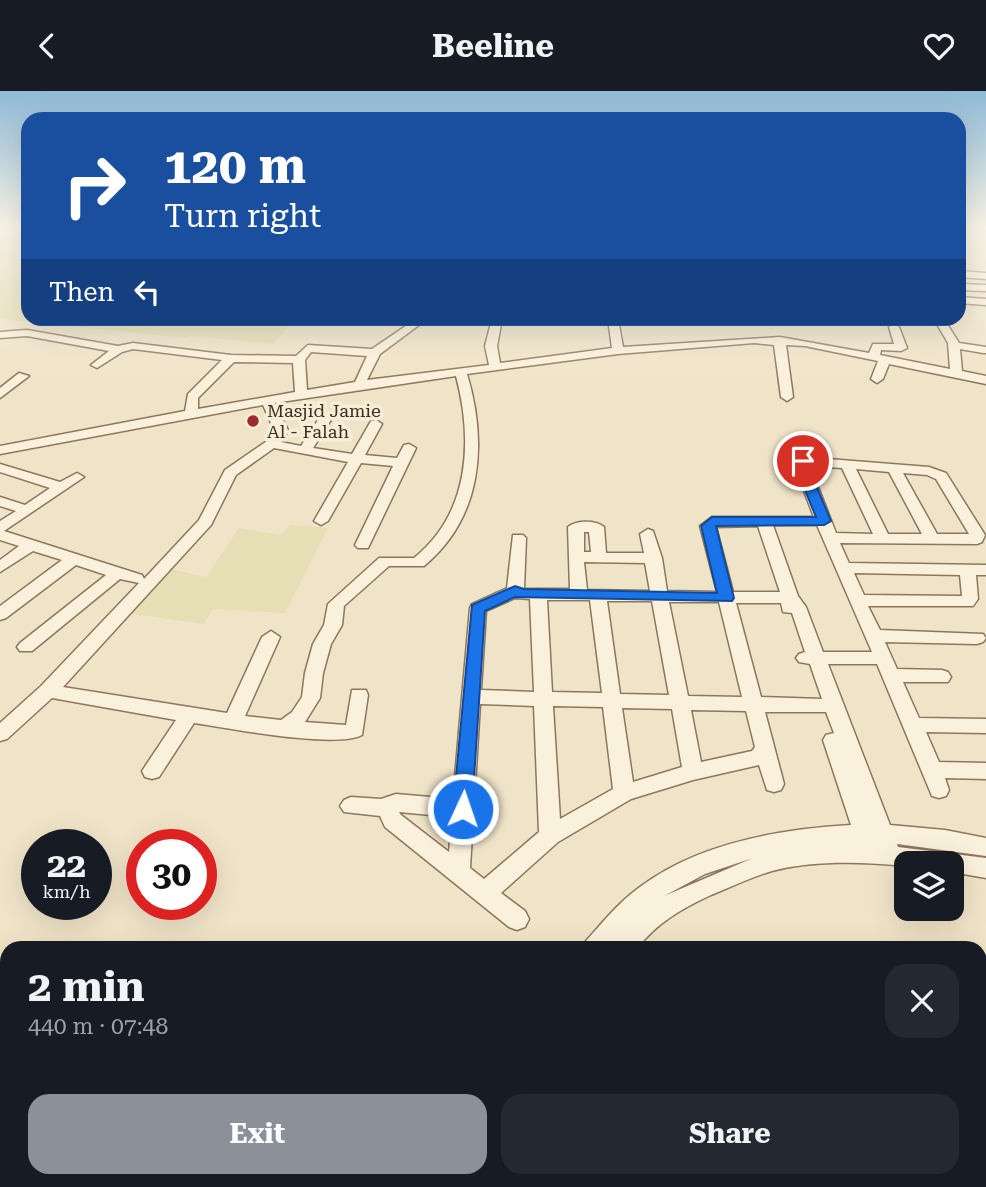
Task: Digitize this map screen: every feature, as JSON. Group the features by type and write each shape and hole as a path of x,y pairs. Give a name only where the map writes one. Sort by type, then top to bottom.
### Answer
{"street":[{"path":"966,287 986,288"},
{"path":"359,385 363,370 373,353 386,340 410,326"},
{"path":"495,326 491,346 495,367"},
{"path":"614,326 618,351"},
{"path":"943,326 954,345 956,374"},
{"path":"877,379 877,346 901,348 894,327"},
{"path":"0,335 27,333 118,349 133,346 159,348 231,358 299,360 312,347 373,353"},
{"path":"775,336 787,397"},
{"path":"4,451 127,425 359,385 618,351 775,336 804,349 879,358 986,380"},
{"path":"954,345 983,350"},
{"path":"97,365 118,349"},
{"path":"191,415 192,397 231,358"},
{"path":"299,360 301,394"},
{"path":"284,729 299,717 311,698 314,673 322,644 333,625 336,604 384,561 418,563 442,542 451,526 466,491 472,465 461,373"},
{"path":"0,394 23,376"},
{"path":"0,734 48,691 206,522 230,473 272,444 282,432 267,401"},
{"path":"305,450 325,420"},
{"path":"321,521 376,424"},
{"path":"272,444 402,463"},
{"path":"363,545 409,448"},
{"path":"830,538 978,538 939,473 803,461 804,473 830,538 939,790"},
{"path":"846,463 883,539"},
{"path":"892,467 933,540"},
{"path":"0,468 61,487"},
{"path":"0,529 76,477"},
{"path":"0,501 27,510"},
{"path":"774,784 708,526 712,521 824,521"},
{"path":"764,521 790,598 798,607 822,706 855,786"},
{"path":"599,557 596,527 576,527 576,557 588,595 611,703 624,793"},
{"path":"648,534 693,772"},
{"path":"0,535 136,579"},
{"path":"515,591 518,538"},
{"path":"0,567 31,545"},
{"path":"576,557 654,558"},
{"path":"0,614 74,559"},
{"path":"845,568 986,570"},
{"path":"859,600 967,601 970,599 968,570"},
{"path":"26,647 118,573"},
{"path":"515,591 521,594 790,598"},
{"path":"458,873 478,608 515,591"},
{"path":"538,594 550,836"},
{"path":"874,636 976,638"},
{"path":"233,722 271,637"},
{"path":"811,658 888,667 942,677"},
{"path":"811,658 877,845"},
{"path":"48,691 189,716 284,729 353,732 359,695"},
{"path":"470,698 822,706"},
{"path":"152,771 189,716"},
{"path":"913,725 986,726"},
{"path":"484,894 550,836 624,793 693,772 752,759 765,749"},
{"path":"932,770 984,771"},
{"path":"351,806 386,808 396,803 463,809"},
{"path":"386,808 393,821 517,919"},
{"path":"877,845 986,868"},
{"path":"602,941 632,908 775,861 877,845 986,847"},
{"path":"630,941 657,910 666,895"}],"shaded area":[{"path":"0,279 21,279 21,321 0,319"},
{"path":"68,326 290,326 273,344 191,336 185,338"},
{"path":"290,525 328,528 285,613 213,609 204,624 125,613 166,568 206,577 239,528 281,535"}],"place":[{"name":"Masjid Jamie Al - Falah","path":"253,421"}],"route":[{"path":"463,809 467,723 478,608 515,591 521,594 726,598 708,526 712,521 824,521 804,473 803,461"}]}
